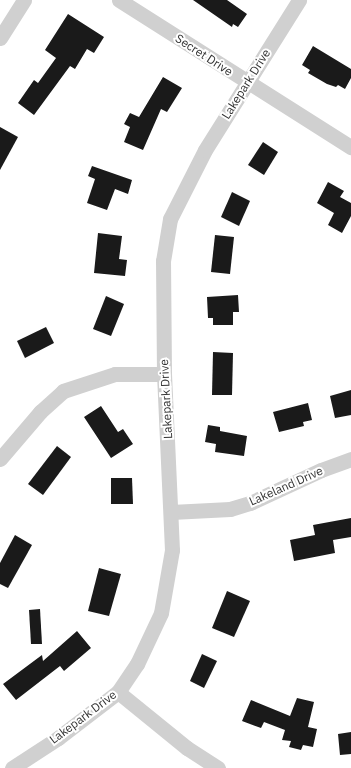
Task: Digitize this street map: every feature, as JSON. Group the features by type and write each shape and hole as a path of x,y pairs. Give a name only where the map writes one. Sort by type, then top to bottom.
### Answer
{"street":[{"path":"0,38 24,0"},
{"name":"Secret Drive","path":"119,0 351,147"},
{"name":"Lakepark Drive","path":"12,768 58,738 118,692 137,664 161,613 171,558 171,512 164,374 163,261 170,219 198,162 299,0"},
{"path":"0,459 40,412 64,391 115,374 164,374"},
{"name":"Lakeland Drive","path":"171,512 230,509 250,503 321,470 351,459"},
{"path":"118,692 218,768"}],"building":[{"path":"193,0 227,0 247,14 238,27 233,24 232,27"},
{"path":"68,14 104,37 94,53 87,49 75,69 70,66 34,115 18,103 34,80 38,83 56,58 45,50"},
{"path":"313,46 351,69 351,78 345,89 338,85 336,87 327,84 308,73 310,70 302,65"},
{"path":"163,77 182,88 167,112 161,109 143,150 124,142 130,127 124,124 130,113 139,117"},
{"path":"0,127 18,137 0,170"},
{"path":"263,142 278,152 264,175 248,165"},
{"path":"92,166 132,180 128,194 115,189 107,210 87,203 95,179 88,176"},
{"path":"328,182 344,191 340,197 351,203 351,216 342,233 328,225 334,213 317,203"},
{"path":"232,192 250,201 239,226 221,217"},
{"path":"98,233 122,236 119,259 127,260 125,276 94,273"},
{"path":"215,235 234,237 230,274 211,272"},
{"path":"238,295 239,312 233,312 233,325 213,325 213,318 208,318 207,297"},
{"path":"106,296 124,304 111,336 93,329"},
{"path":"46,327 54,343 25,358 17,341"},
{"path":"213,352 233,353 232,395 212,395"},
{"path":"351,390 351,415 335,418 330,396"},
{"path":"308,403 312,420 303,422 304,426 279,432 273,412"},
{"path":"101,406 118,432 123,429 133,444 111,458 84,417"},
{"path":"208,425 220,427 220,431 247,436 244,456 215,452 216,444 205,442"},
{"path":"57,446 71,457 43,495 28,484"},
{"path":"111,478 132,478 133,504 111,504"},
{"path":"351,518 351,537 333,540 335,553 294,561 290,540 315,535 313,525"},
{"path":"15,535 32,545 8,588 0,584 0,563"},
{"path":"99,568 121,574 109,616 88,611"},
{"path":"227,591 250,601 234,637 212,628"},
{"path":"40,609 42,644 31,644 29,610"},
{"path":"77,631 91,648 64,671 60,666 16,700 3,684 42,655 43,661"},
{"path":"202,654 217,661 204,688 190,681"},
{"path":"297,698 314,702 308,727 317,729 313,747 303,745 301,750 289,747 291,741 282,740 285,730 264,722 261,728 242,721 251,700 290,716"},
{"path":"351,732 351,754 340,755 338,734"}]}
